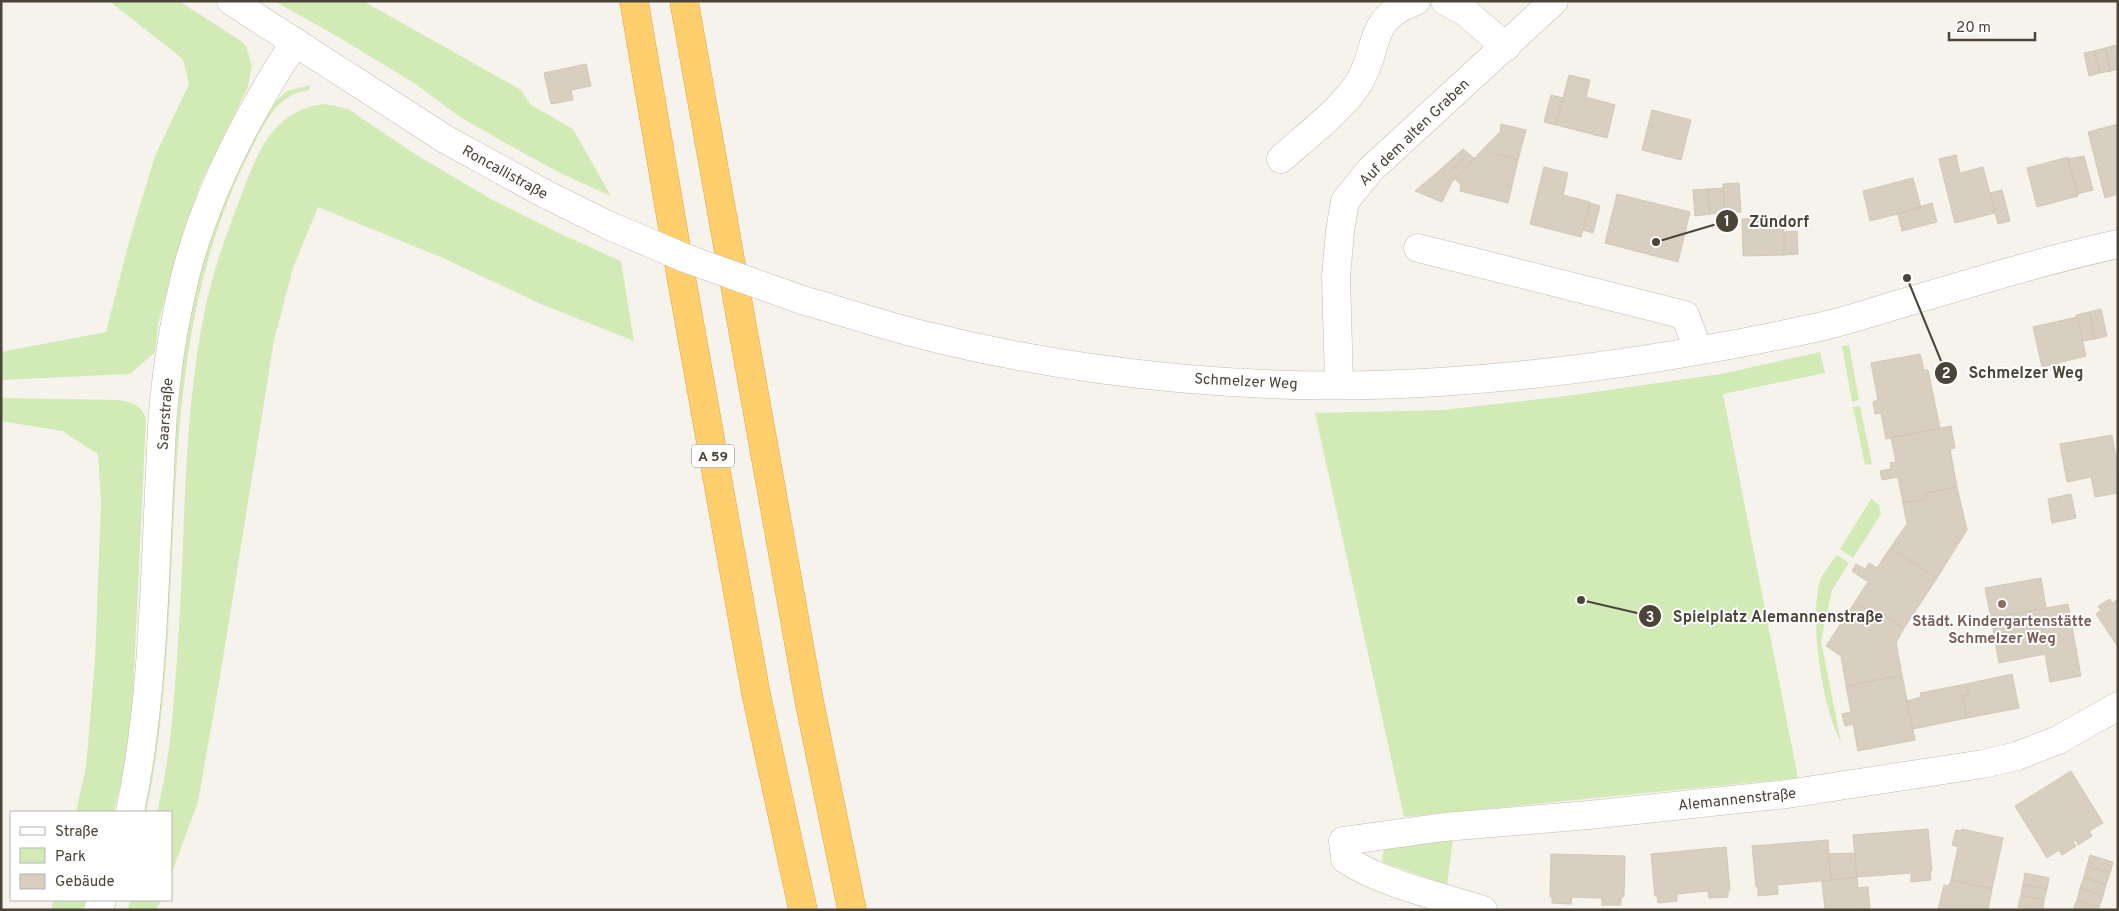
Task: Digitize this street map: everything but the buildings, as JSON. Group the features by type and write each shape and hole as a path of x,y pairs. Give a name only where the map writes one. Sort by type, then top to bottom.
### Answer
{"highway":[{"name":"A 59","path":"634,1 756,694 803,910"},
{"path":"684,1 808,700 852,910"}],"street":[{"name":"Roncallistraße","path":"231,1 364,88 445,138 547,195 610,226 685,258 802,300"},
{"path":"1282,158 1345,100 1358,84 1366,69 1378,30 1389,15 1404,5 1416,1"},
{"path":"1445,1 1464,11 1506,47"},
{"name":"Auf dem alten Graben","path":"1339,384 1336,277 1345,202 1370,170 1554,1"},
{"name":"Saarstraße","path":"130,811 143,743 154,595 165,392 185,277 202,221 223,168 276,71 295,42"},
{"name":"Schmelzer Weg","path":"802,300 931,337 1066,364 1139,374 1223,381 1339,384 1438,382 1550,372 1698,350 1823,326 2118,244"},
{"path":"1418,248 1685,315 1698,350"},
{"name":"Alemannenstraße","path":"1483,910 1392,881 1359,868 1345,859 1343,841 1444,827 1590,815 1788,794 1983,764 2017,756 2052,743 2118,706"}],"green space":[{"path":"109,1 179,1 246,46 252,66 248,87 202,180 185,226 158,324 155,352 130,374 1,380 1,352 106,332 129,242 155,156 189,84 183,59"},
{"path":"274,1 363,1 521,90 531,105 573,129 611,196 562,174 460,117 414,83"},
{"path":"310,85 309,90 288,97 280,104 256,140 218,229 196,310 183,392 160,729 146,811 143,811 174,442 183,363 194,294 208,244 234,175 267,115 277,100 287,91"},
{"path":"325,104 348,109 418,156 491,199 565,236 621,261 634,341 541,304 443,258 318,207 293,268 274,340 198,802 172,872 172,811 157,811 166,770 175,686 181,601 186,473 198,347 213,277 254,164 261,149 280,124 292,115 307,108"},
{"path":"1849,345 1859,400 1852,402 1842,346"},
{"path":"1820,352 1825,373 1723,394 1798,778 1404,817 1315,413 1443,410 1567,396 1721,374"},
{"path":"1,398 120,400 137,406 146,419 133,694 125,764 114,811 76,811 86,767 95,660 101,502 98,454 62,431 1,421"},
{"path":"1860,406 1872,464 1865,465 1853,407"},
{"path":"1871,499 1879,505 1881,514 1853,558 1840,549"},
{"path":"1837,555 1849,563 1832,590 1821,641 1841,742 1834,727 1823,686 1819,663 1816,617 1820,581"},
{"path":"1453,839 1447,885 1383,862 1385,846"},
{"path":"54,901 86,901 82,910 51,910"},
{"path":"131,901 160,901 156,910 127,910"}],"place":[{"name":"Zündorf","path":"1656,242"},
{"name":"Schmelzer Weg","path":"1907,278"},
{"name":"Spielplatz Alemannenstraße","path":"1581,600"},
{"name":"Städt. Kindergartenstätte Schmelzer Weg","path":"2002,604"}]}
